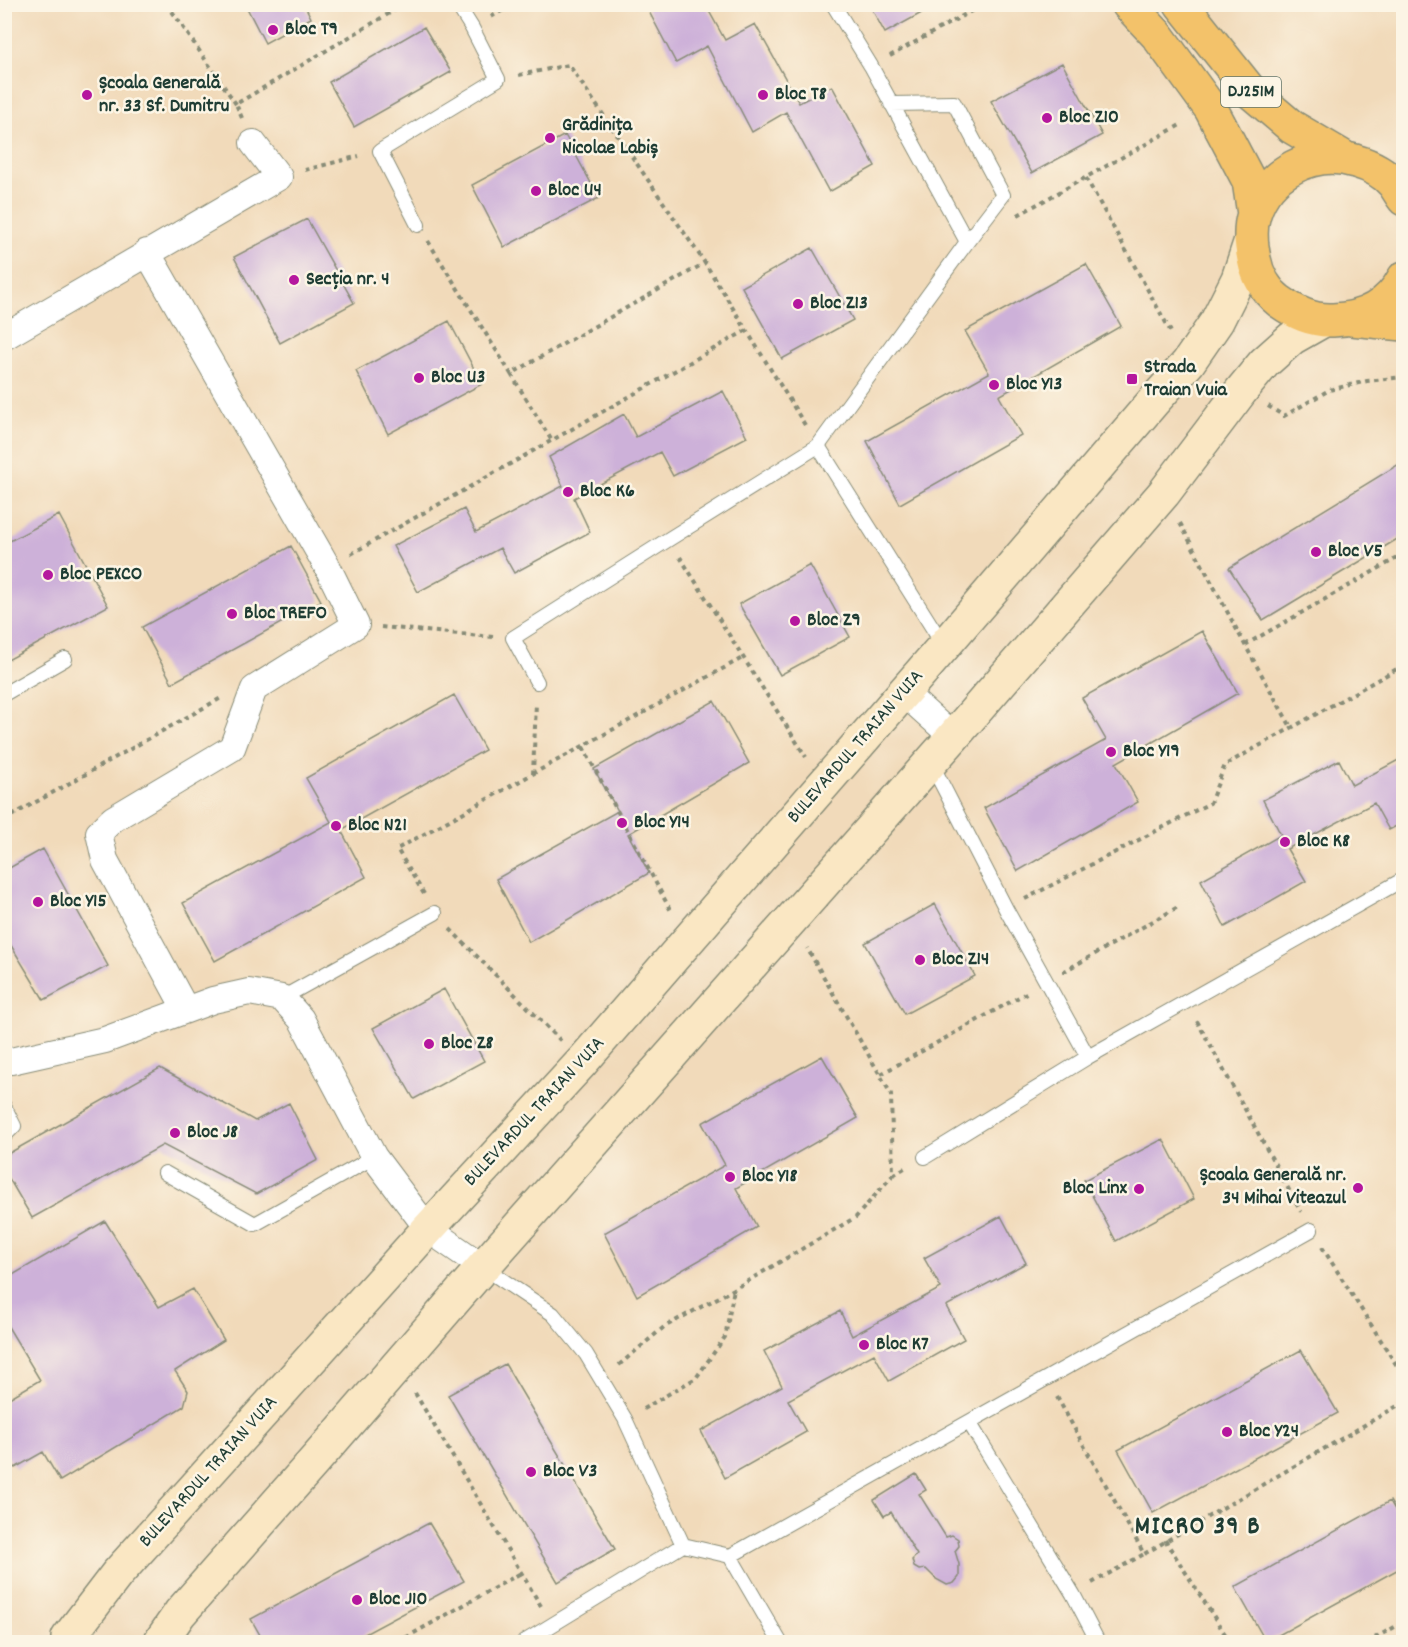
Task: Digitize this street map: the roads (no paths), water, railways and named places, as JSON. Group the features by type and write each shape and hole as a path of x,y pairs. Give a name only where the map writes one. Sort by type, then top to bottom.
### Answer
{"highway":[{"name":"DJ251M","path":"1128,4 1157,35 1210,109 1249,181 1257,271 1272,295 1294,312 1336,320 1404,324"},
{"name":"DJ251M","path":"1181,4 1252,93 1292,127 1342,157 1370,165 1393,183 1404,199"},
{"name":"DJ251M","path":"1252,228 1266,189 1288,169 1314,158 1342,157"},
{"path":"1336,320 1377,309 1398,289 1404,278"}],"main road":[{"name":"BULEVARDUL TRAIAN VUIA","path":"70,1641 117,1574 582,1062 1188,363 1217,321 1238,279 1252,228"},
{"path":"160,1642 180,1613 1164,493 1264,363 1292,338 1336,320"}],"street":[{"path":"4,337 279,177 253,143"},
{"path":"147,252 327,568 356,625 254,689 232,748 113,819 99,834 105,860 186,1010"},
{"path":"903,692 952,737"},
{"path":"4,1059 11,1061 105,1040 213,1000 249,992 282,998 301,1019 374,1157 428,1229 483,1267"}],"lane":[{"path":"418,225 380,151 498,79 457,4"},
{"path":"833,4 871,66 967,242"},
{"path":"537,681 513,638 818,446 1003,195 954,103 891,104"},
{"path":"818,446 944,646"},
{"path":"4,694 65,659"},
{"path":"930,762 1006,909 1088,1057"},
{"path":"925,1157 1088,1057 1404,879"},
{"path":"282,998 435,913"},
{"path":"4,1107 14,1126 4,1136"},
{"path":"165,1173 255,1224 374,1157"},
{"path":"524,1642 683,1545 730,1556 1311,1230"},
{"path":"483,1267 553,1314 586,1354 625,1419 683,1545"},
{"path":"969,1422 1073,1594 1097,1640 1091,1642"},
{"path":"730,1556 780,1642"}],"place":[{"name":"Bloc T9","path":"273,30"},
{"name":"Școala Generală nr. 33 Sf. Dumitru","path":"87,95"},
{"name":"Bloc T8","path":"763,95"},
{"name":"Bloc Z10","path":"1047,118"},
{"name":"Grădinița Nicolae Labiș","path":"550,138"},
{"name":"Bloc U4","path":"536,191"},
{"name":"Secția nr. 4","path":"294,280"},
{"name":"Bloc Z13","path":"798,304"},
{"name":"Bloc U3","path":"419,378"},
{"name":"Strada Traian Vuia","path":"1132,379"},
{"name":"Bloc Y13","path":"994,385"},
{"name":"Bloc K6","path":"568,492"},
{"name":"Bloc V5","path":"1316,552"},
{"name":"Bloc PEXCO","path":"48,575"},
{"name":"Bloc TREFO","path":"232,614"},
{"name":"Bloc Z9","path":"795,621"},
{"name":"Bloc Y19","path":"1111,752"},
{"name":"Bloc Y14","path":"622,823"},
{"name":"Bloc N21","path":"336,826"},
{"name":"Bloc K8","path":"1285,842"},
{"name":"Bloc Y15","path":"38,902"},
{"name":"Bloc Z14","path":"920,960"},
{"name":"Bloc Z8","path":"429,1044"},
{"name":"Bloc J8","path":"175,1133"},
{"name":"Bloc Y18","path":"730,1177"},
{"name":"Școala Generală nr. 34 Mihai Viteazul","path":"1358,1188"},
{"name":"Bloc Linx","path":"1139,1189"},
{"name":"Bloc K7","path":"864,1345"},
{"name":"Bloc Y24","path":"1227,1432"},
{"name":"Bloc V3","path":"531,1472"},
{"name":"Bloc J10","path":"357,1600"}],"district":[{"name":"MICRO 39 B","path":"1198,1527"}]}
